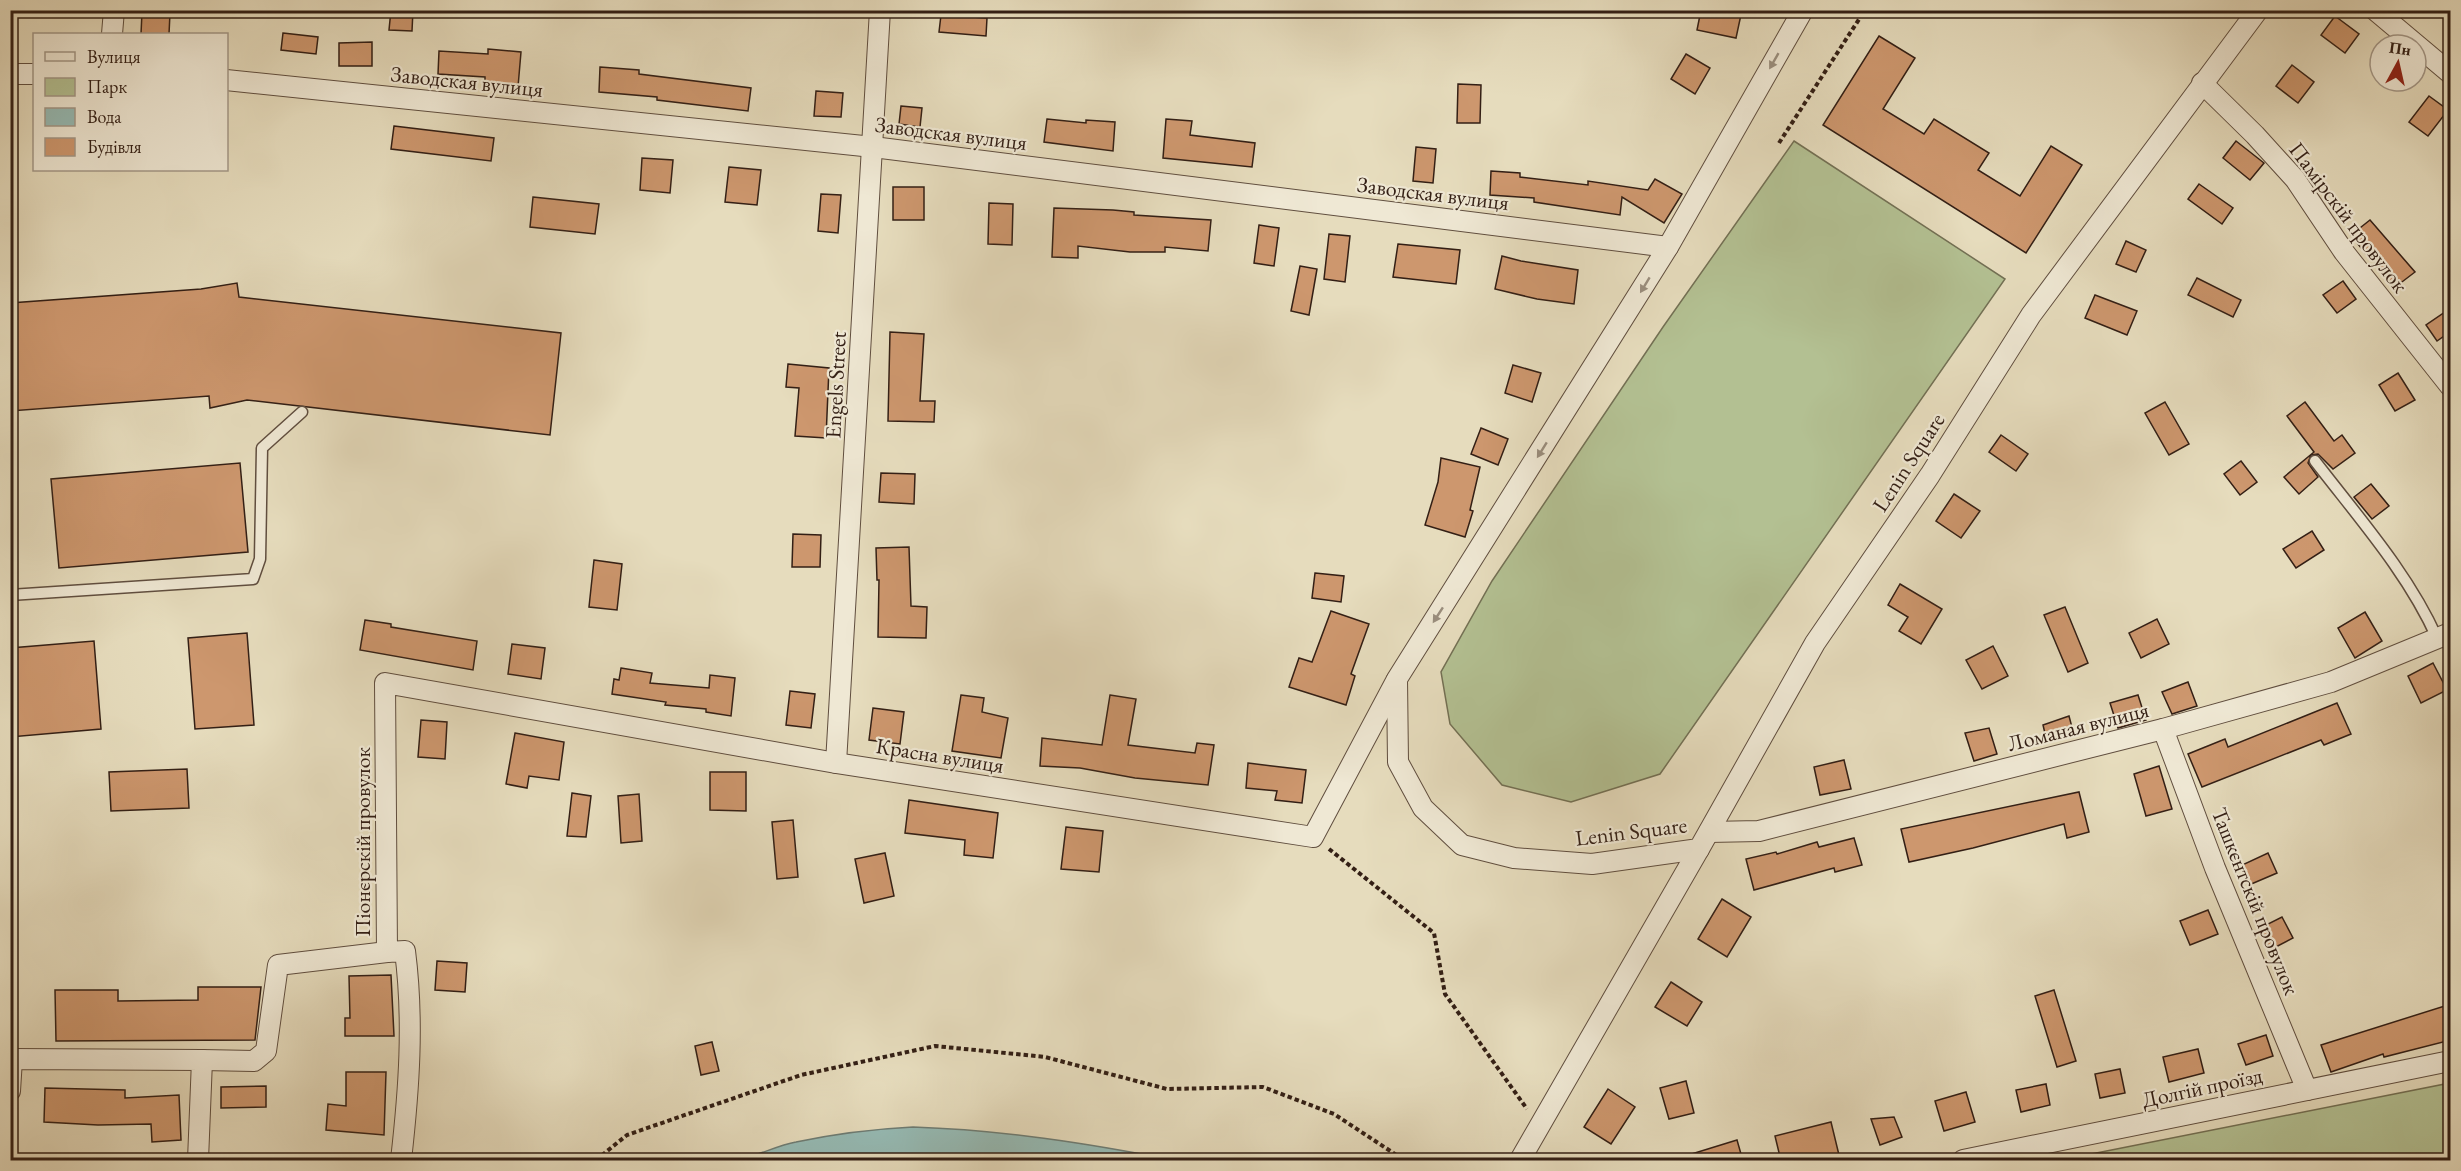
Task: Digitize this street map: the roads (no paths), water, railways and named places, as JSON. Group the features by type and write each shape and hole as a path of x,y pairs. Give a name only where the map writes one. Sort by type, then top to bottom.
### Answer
{"street":[{"path":"112,33 114,10"},
{"name":"Engels Street","path":"836,763 880,10"},
{"path":"1397,679 1668,247 1803,10"},
{"name":"Lenin Square","path":"1397,679 1398,762 1423,808 1462,845 1514,858 1592,864 1704,840 1815,643 1930,475 2031,315 2258,10"},
{"path":"2375,10 2451,73"},
{"path":"10,74 33,74"},
{"name":"Заводская вулиця","path":"228,80 873,147 1668,247"},
{"name":"Памірскій провулок","path":"2202,83 2255,135 2295,179 2344,252 2451,386"},
{"name":"Ломаная вулиця","path":"1704,840 1759,831 2163,729 2331,682 2444,636"},
{"name":"Красна вулиця","path":"385,683 836,763 1313,837 1397,679"},
{"name":"Піонєрскій провулок","path":"385,683 387,952 405,951 410,992 410,1080 401,1161"},
{"name":"Ташкєнтскій провулок","path":"2163,729 2215,868 2307,1090"},
{"path":"1520,1161 1704,840"},
{"path":"10,1091 12,1059 254,1060 266,1051 278,965 387,952"},
{"path":"198,1161 202,1060"},
{"name":"Долгій проїзд","path":"1963,1161 2451,1061"}],"lane":[{"path":"10,595 253,579 260,559 262,448 302,412"},
{"path":"2315,460 2402,575 2444,636"}],"water":[{"path":"913,1127 1044,1138 1173,1160 733,1160 810,1139 854,1132"}]}
